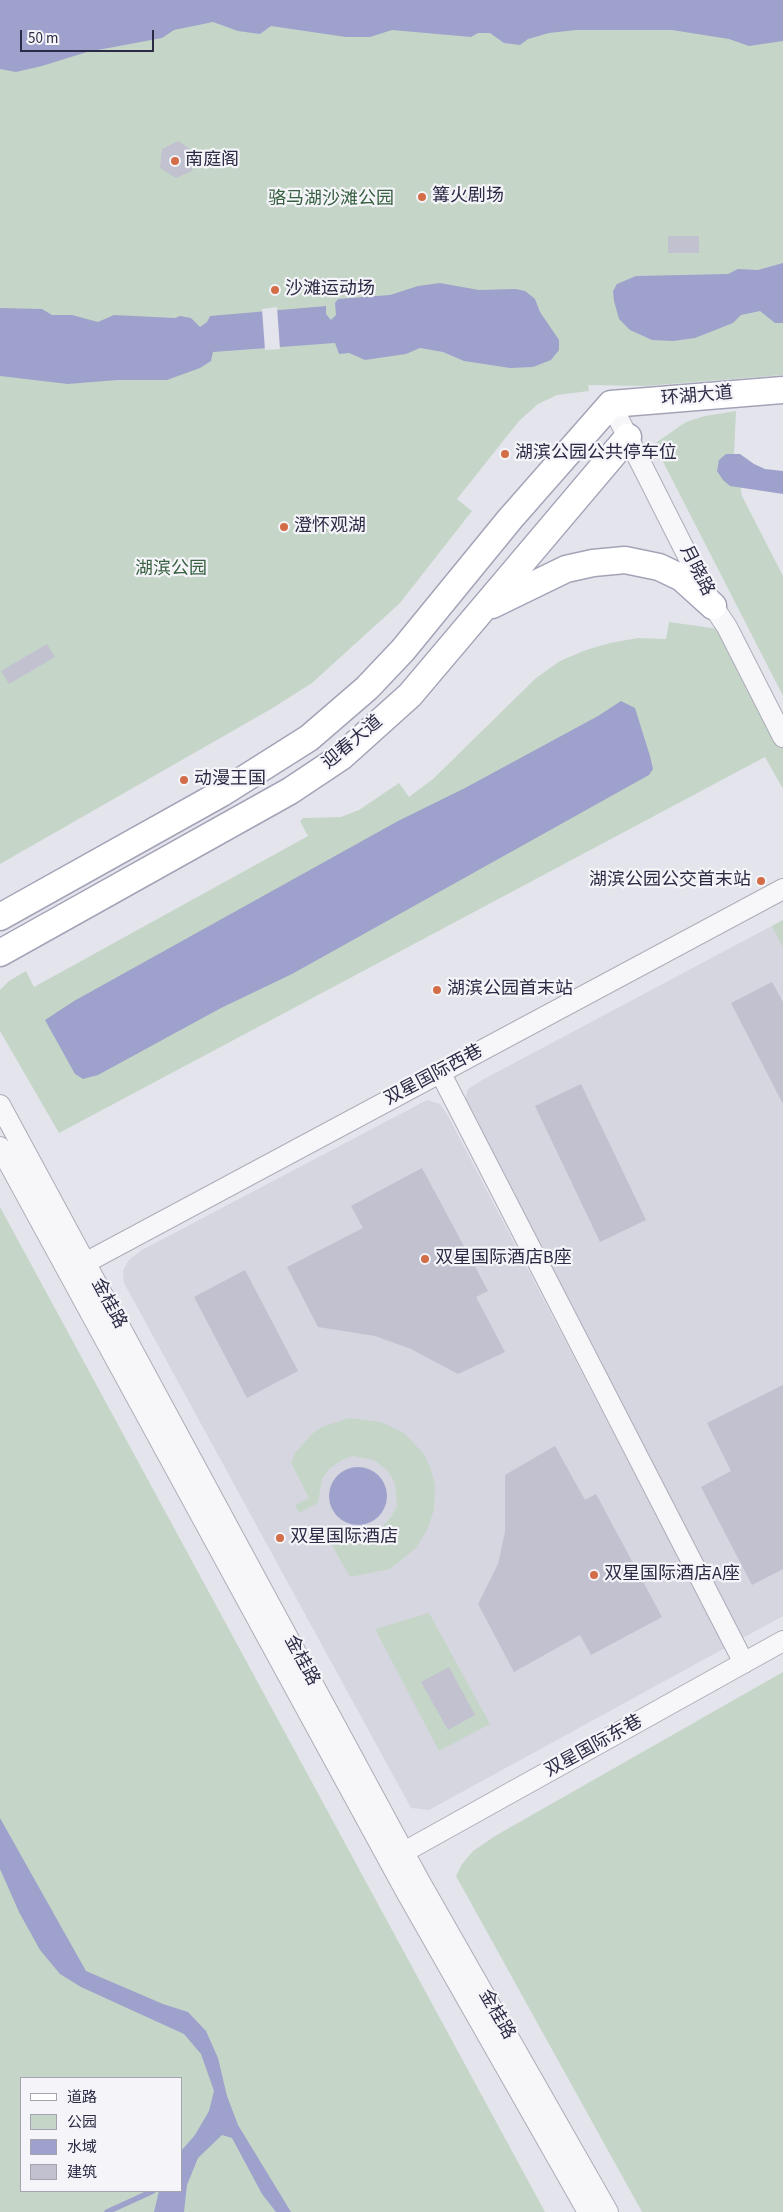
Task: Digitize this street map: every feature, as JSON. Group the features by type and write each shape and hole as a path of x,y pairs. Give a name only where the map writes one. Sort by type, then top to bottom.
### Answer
{"main road":[{"name":"环湖大道","path":"611,404 783,390"},
{"name":"迎春大道","path":"0,917 222,793 308,738 367,688 403,650 510,519 611,404"},
{"name":"迎春大道","path":"0,953 290,791 341,757 410,695 628,437"},
{"path":"483,610 566,569 593,563 625,560 659,567 682,578 713,606"}],"street":[{"name":"月晓路","path":"611,404 713,606 727,627 783,737"},
{"name":"双星国际西巷","path":"85,1263 783,889"},
{"path":"440,1072 744,1663"},
{"name":"金桂路","path":"0,1105 404,1852 608,2212"},
{"name":"金桂路","path":"0,1147 391,1865 588,2212"},
{"name":"双星国际东巷","path":"404,1852 783,1641"}],"shaded area":[{"path":"783,920 783,1616 741,1639 465,1099 468,1089 482,1080"},
{"name":"双星国际酒店","path":"427,1100 440,1104 447,1114 725,1648 429,1810 411,1808 124,1283 123,1270 129,1260 142,1250"}],"green space":[{"name":"骆马湖沙滩公园","path":"0,0 783,0 783,375 645,386 588,385 589,391 557,395 538,404 519,421 457,499 472,511 400,603 312,683 271,709 0,864"},
{"path":"736,411 734,453 742,496 783,576 783,696 654,444 686,422 705,416"},
{"path":"669,622 719,629 726,634 783,747 783,789 765,757 59,1133 0,1031 0,990 9,981 26,971 34,987 308,836 300,821 303,818 341,817 359,810 399,783 409,797 433,779 536,678 560,661 586,650 610,643 638,638 666,639"},
{"path":"783,920 783,948 772,926"},
{"path":"0,1207 545,2212 0,2212"},
{"path":"349,1418 381,1422 404,1433 424,1454 435,1485 434,1510 427,1530 416,1548 390,1569 355,1576 350,1576 347,1572 328,1538 315,1544 311,1537 331,1526 354,1537 367,1537 382,1527 391,1517 397,1506 395,1483 387,1470 374,1460 352,1456 329,1469 322,1479 318,1503 299,1513 295,1505 309,1498 291,1463 295,1453 312,1434 322,1427"},
{"path":"429,1613 490,1724 439,1751 375,1629"},
{"path":"783,1672 783,2212 642,2212 456,1876 462,1864 473,1851 495,1836"}],"water":[{"path":"0,0 783,0 783,41 749,46 729,39 672,30 576,30 549,33 528,39 520,45 504,43 490,33 478,33 471,37 392,30 370,37 346,37 271,26 260,34 238,31 213,22 174,30 162,38 87,52 16,72 0,69"},
{"path":"783,263 783,323 775,323 760,311 741,315 733,323 695,338 673,341 652,340 630,330 619,319 613,291 617,284 636,276 728,274 738,269 758,270"},
{"path":"440,283 479,290 516,289 525,291 535,299 540,312 559,340 559,350 551,360 533,367 510,368 464,361 443,352 420,348 406,354 365,360 349,353 339,354 335,343 213,352 211,361 200,368 167,380 118,380 68,384 0,376 0,308 42,309 52,315 72,315 98,322 114,315 175,318 180,316 191,318 200,327 207,322 210,316 326,306 326,314 331,320 336,315 335,303 338,299 390,295 418,286"},
{"path":"726,454 740,454 765,469 783,471 783,494 730,486 717,471 719,460"},
{"path":"621,701 635,708 653,769 649,775 292,974 221,1008 98,1075 83,1079 75,1074 45,1020 74,1001 398,821 465,788 598,716"},
{"path":"358,1467 369,1469 382,1480 387,1496 385,1507 374,1520 358,1525 347,1523 334,1512 329,1496 331,1485 342,1472"},
{"path":"0,1818 86,1971 163,2004 188,2012 206,2031 218,2058 227,2096 238,2125 291,2212 276,2212 262,2194 232,2138 222,2135 198,2158 187,2185 184,2212 154,2212 159,2192 182,2192 182,2150 195,2135 209,2111 214,2091 201,2054 184,2034 81,1987 60,1974 40,1950 19,1912 0,1869"}],"pier":[{"path":"277,307 280,349 265,350 262,309"}],"building":[{"path":"178,141 194,152 192,171 176,178 160,168 162,149"},
{"path":"668,236 699,236 699,253 668,253"},
{"path":"47,644 55,657 9,684 1,671"},
{"path":"772,982 783,1002 783,1104 731,1003"},
{"path":"581,1084 646,1220 600,1242 535,1106"},
{"path":"422,1168 488,1291 476,1297 505,1352 458,1374 411,1349 375,1336 318,1327 287,1267 363,1228 351,1206"},
{"path":"245,1270 298,1371 247,1398 194,1297"},
{"path":"783,1385 783,1569 752,1585 701,1487 731,1471 707,1423"},
{"path":"555,1446 585,1500 596,1494 662,1617 591,1655 580,1635 514,1672 478,1604 498,1564 505,1532 505,1475"},
{"path":"449,1667 475,1715 448,1730 421,1682"}],"waterway":[{"path":"107,2212 151,2192"}],"place":[{"name":"南庭阁","path":"175,161"},
{"name":"篝火剧场","path":"422,197"},
{"name":"沙滩运动场","path":"275,290"},
{"name":"湖滨公园公共停车位","path":"505,454"},
{"name":"澄怀观湖","path":"284,527"},
{"name":"动漫王国","path":"184,780"},
{"name":"湖滨公园公交首末站","path":"761,881"},
{"name":"湖滨公园首末站","path":"437,990"},
{"name":"双星国际酒店B座","path":"425,1259"},
{"name":"双星国际酒店","path":"280,1538"},
{"name":"双星国际酒店A座","path":"594,1575"}],"park label":[{"name":"湖滨公园","path":"171,570"}]}
